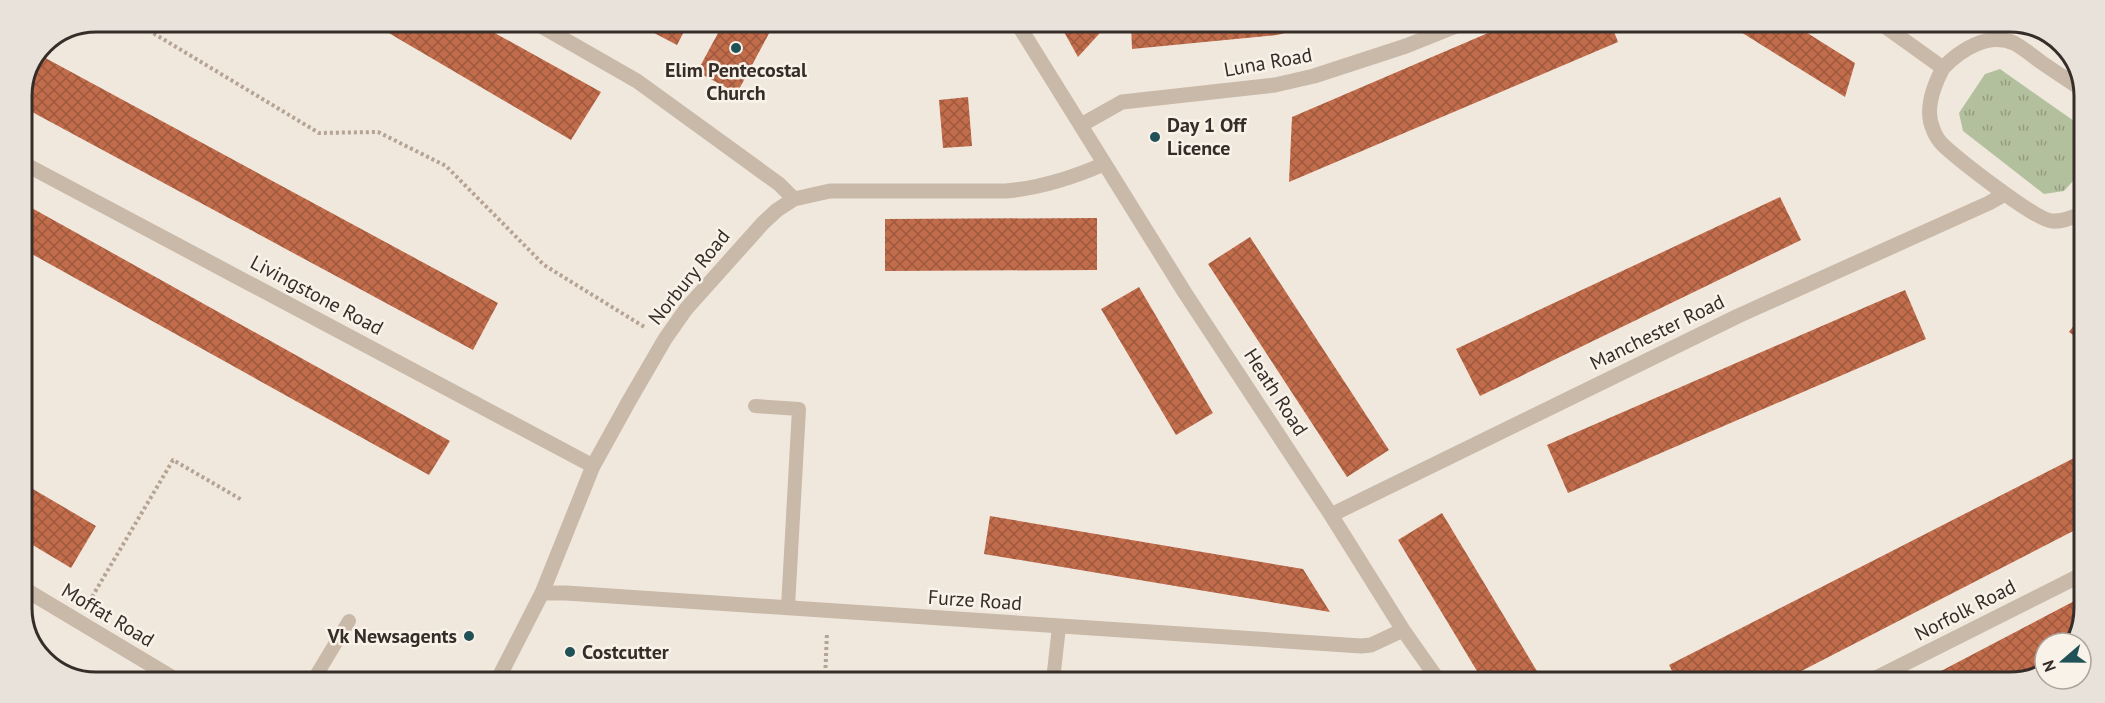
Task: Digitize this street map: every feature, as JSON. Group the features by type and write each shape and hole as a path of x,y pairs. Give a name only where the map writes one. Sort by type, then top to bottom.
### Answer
{"street":[{"path":"551,32 637,81 779,184 794,199"},
{"name":"Heath Road","path":"1023,32 1104,164 1403,630 1433,672"},
{"name":"Luna Road","path":"1080,125 1122,102 1275,85 1314,76 1441,32"},
{"path":"1893,32 1943,68"},
{"path":"2072,83 2013,43 1984,42 1957,53 1943,68 1934,84 1929,116 1932,129 1941,143 2006,194 2050,221 2073,217"},
{"name":"Norbury Road","path":"502,672 542,593 593,466 665,339 686,309 740,246 777,210 794,199 830,191 1006,191 1032,188 1066,179 1104,164"},
{"name":"Livingstone Road","path":"32,168 593,466"},
{"name":"Manchester Road","path":"1331,515 1738,316 2006,194"},
{"name":"Norfolk Road","path":"1888,672 2074,578"},
{"name":"Furze Road","path":"542,593 1361,645 1371,645 1403,630"},
{"name":"Moffat Road","path":"32,594 163,672"}],"lane":[{"path":"755,406 799,409 788,607"},
{"path":"318,672 349,621"},
{"path":"1054,672 1059,627"}],"path":[{"path":"151,32 319,133 378,132 446,166 544,265 665,339"},
{"path":"78,621 173,460 242,500"},
{"path":"825,672 828,611"}],"green space":[{"path":"2000,69 2073,120 2073,181 2064,191 2044,194 1963,131 1959,113 1985,74"}],"building":[{"path":"387,32 493,32 601,92 571,140"},
{"path":"652,32 684,32 677,45"},
{"name":"Elim Pentecostal Church","path":"719,32 770,32 737,93 697,72"},
{"path":"1064,32 1101,32 1078,57"},
{"path":"1131,32 1289,32 1277,35 1132,49"},
{"path":"1490,32 1614,32 1618,42 1289,182 1292,117"},
{"path":"1741,32 1806,32 1855,63 1845,97"},
{"path":"44,57 498,303 473,350 32,112 33,83 42,60"},
{"path":"968,97 972,146 943,148 939,100"},
{"path":"1780,197 1801,240 1480,396 1456,349"},
{"path":"32,208 450,441 429,475 32,254"},
{"path":"1097,218 1097,270 885,271 885,219"},
{"path":"1250,237 1389,450 1347,477 1208,264"},
{"path":"1139,287 1213,413 1176,435 1101,309"},
{"path":"1905,290 1926,339 1568,493 1547,445"},
{"path":"2074,458 2074,531 1799,672 1672,672 1669,665"},
{"path":"32,488 96,526 71,568 32,545"},
{"path":"1442,513 1538,672 1478,672 1398,540"},
{"path":"990,516 1303,569 1330,612 984,554"},
{"path":"2074,601 2069,631 2033,631 2033,667 2009,672 1939,672"}],"place":[{"name":"Elim Pentecostal Church","path":"736,48"},
{"name":"Day 1 Off Licence","path":"1155,137"},
{"name":"Vk Newsagents","path":"469,636"},
{"name":"Costcutter","path":"570,652"}]}
